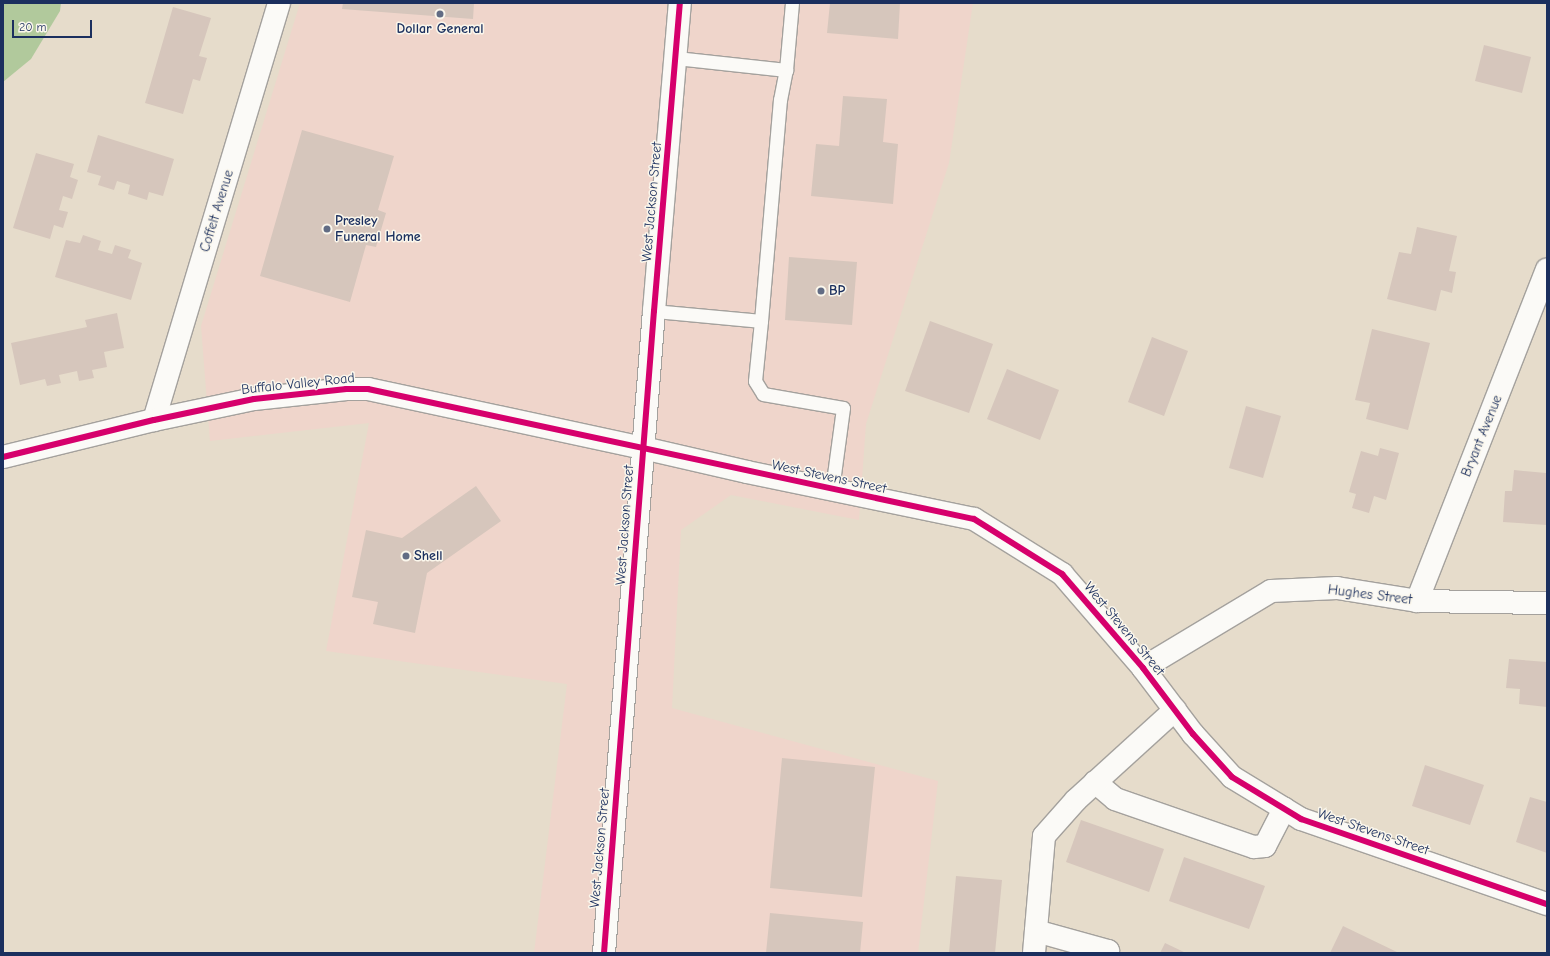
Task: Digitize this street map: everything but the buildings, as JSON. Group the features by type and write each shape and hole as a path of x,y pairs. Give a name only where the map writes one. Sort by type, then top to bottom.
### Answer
{"street":[{"name":"Coffelt Avenue","path":"154,420 279,3"},
{"name":"West Jackson Street","path":"604,953 643,448 680,3"},
{"name":"Bryant Avenue","path":"1417,601 1547,270"},
{"name":"Buffalo Valley Road","path":"3,457 154,420 254,399 346,389 368,389 643,448"},
{"name":"West Stevens Street","path":"643,448 974,520 1062,574 1143,668 1175,710 1232,777 1284,809 1316,825 1547,904"},
{"name":"Hughes Street","path":"1143,668 1271,591 1337,588 1417,601 1547,602"},
{"path":"1034,953 1044,836 1095,782 1175,710"},
{"path":"1095,782 1115,799 1254,847 1264,846 1284,809"},
{"path":"1036,931 1108,951 1106,953"}],"lane":[{"path":"792,3 786,70 780,100 755,381 763,394 843,408 832,489"},
{"path":"676,58 786,70"},
{"path":"654,311 761,321"}],"shaded area":[{"path":"300,3 973,3 949,163 866,424 859,520 731,495 681,530 672,708 938,781 918,953 534,953 567,684 326,651 369,423 210,441 201,326"}],"green space":[{"path":"3,3 61,3 60,11 31,59 3,82"}],"cycle path":[{"path":"604,953 654,311 680,3"},
{"path":"3,457 154,420 254,399 346,389 368,389 974,519 1062,574 1143,668 1193,734 1232,777 1301,819 1547,904"}],"place":[{"name":"Dollar General","path":"440,14"},
{"name":"Presley Funeral Home","path":"327,229"},
{"name":"BP","path":"821,291"},
{"name":"Shell","path":"406,556"}]}
